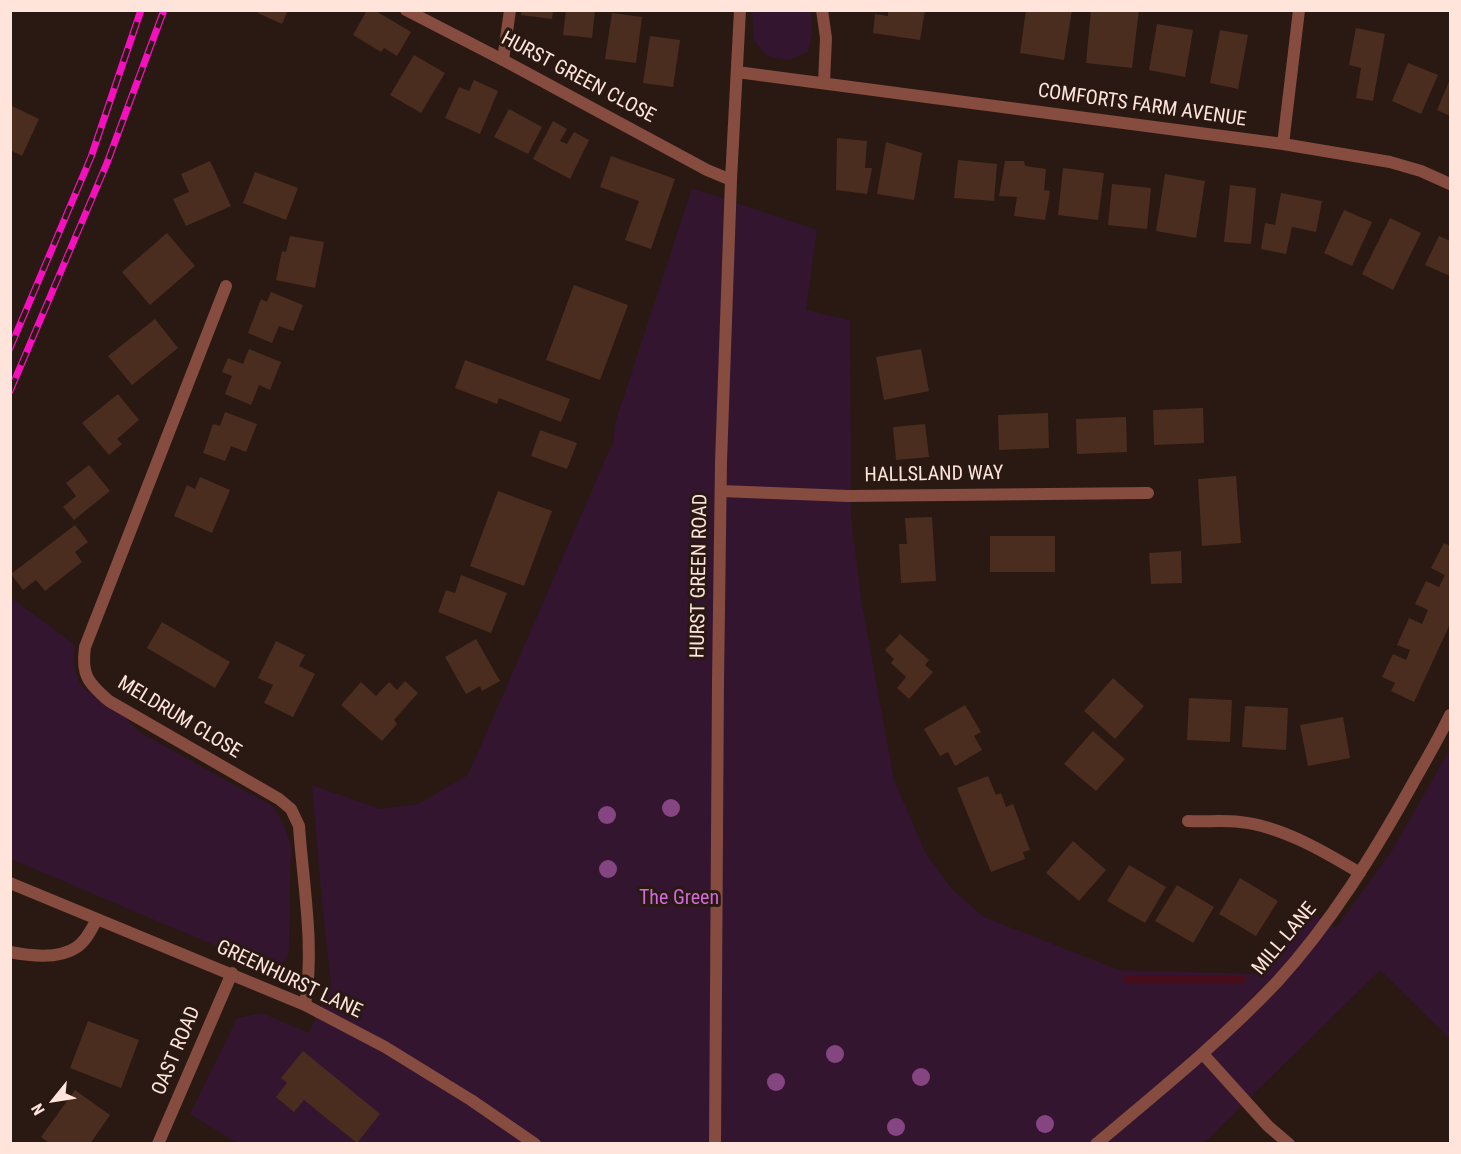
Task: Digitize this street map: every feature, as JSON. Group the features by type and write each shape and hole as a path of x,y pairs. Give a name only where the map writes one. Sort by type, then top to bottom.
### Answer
{"street":[{"name":"HURST GREEN CLOSE","path":"406,10 707,170 731,180"},
{"path":"503,60 510,10"},
{"name":"HURST GREEN ROAD","path":"715,1143 721,491 731,180 740,10"},
{"path":"822,10 826,38 824,83"},
{"path":"1283,144 1299,10"},
{"name":"COMFORTS FARM AVENUE","path":"737,72 1283,144 1390,162 1421,171 1450,184"},
{"name":"MELDRUM CLOSE","path":"226,286 85,647 82,665 90,684 109,701 279,799 291,809 298,826 308,937 308,985 305,1005"},
{"name":"HALLSLAND WAY","path":"721,491 848,496 1148,493"},
{"name":"MILL LANE","path":"1096,1143 1203,1054 1278,980 1334,912 1360,873 1392,822 1450,715"},
{"path":"1188,821 1241,822 1271,830 1308,844 1360,873"},
{"name":"GREENHURST LANE","path":"10,883 305,1005 385,1047 535,1143"},
{"path":"10,952 41,955 67,951 77,947 98,919"},
{"name":"OAST ROAD","path":"158,1143 232,973"},
{"path":"1203,1054 1268,1126 1289,1143"}],"green space":[{"path":"752,11 811,11 812,34 808,52 788,60 767,56 754,40"},
{"name":"The Green","path":"692,188 817,230 806,310 850,320 851,516 861,598 894,780 926,854 953,890 984,917 1119,970 1256,974 1313,913 1336,928 1391,852 1450,749 1450,1039 1380,970 1204,1143 238,1144 190,1114 237,1018 262,1013 309,1033 331,983 312,785 380,809 418,804 468,775 613,442 616,420"},
{"path":"10,597 75,645 74,661 80,682 92,694 122,714 139,732 273,806 283,823 291,846 289,949 283,963 268,968 11,859"}],"building":[{"path":"259,10 288,10 282,24 258,13"},
{"path":"367,10 374,10 411,32 397,56 384,48 381,52 353,35"},
{"path":"522,10 553,10 552,19 521,15"},
{"path":"566,10 595,10 592,38 563,35"},
{"path":"888,10 925,10 920,40 873,33 875,14 888,16"},
{"path":"1026,10 1072,10 1064,60 1020,53"},
{"path":"1091,10 1139,10 1132,68 1086,63"},
{"path":"612,13 642,17 636,63 605,59"},
{"path":"1157,24 1193,30 1185,77 1149,70"},
{"path":"1356,28 1385,34 1373,101 1356,98 1361,68 1349,65"},
{"path":"1220,30 1248,35 1238,89 1210,83"},
{"path":"650,36 680,40 673,87 643,83"},
{"path":"414,55 445,73 421,113 390,95"},
{"path":"1408,63 1438,75 1421,114 1392,101"},
{"path":"1450,79 1450,116 1437,110"},
{"path":"474,80 498,91 480,134 445,118 459,87 469,91"},
{"path":"10,105 39,119 22,156 10,150"},
{"path":"509,109 542,127 528,154 494,137"},
{"path":"553,121 567,129 560,141 567,144 574,132 589,140 570,179 533,159"},
{"path":"837,138 867,141 865,168 872,168 867,194 836,190"},
{"path":"886,142 922,153 914,200 877,194"},
{"path":"611,156 675,179 651,249 625,240 639,201 600,187"},
{"path":"958,160 997,164 994,201 954,198"},
{"path":"210,161 231,206 186,226 173,199 189,192 181,174"},
{"path":"1005,161 1024,161 1025,166 1046,169 1044,190 1050,191 1045,220 1014,216 1017,197 999,196"},
{"path":"1063,168 1104,173 1098,220 1058,215"},
{"path":"255,172 298,188 286,220 243,203"},
{"path":"1165,174 1205,181 1196,238 1156,231"},
{"path":"1112,184 1151,188 1147,229 1108,225"},
{"path":"1230,185 1256,188 1251,244 1224,242"},
{"path":"1281,193 1322,201 1316,232 1292,227 1286,254 1261,249 1265,223 1275,225"},
{"path":"1344,210 1372,222 1352,266 1324,253"},
{"path":"1390,218 1421,233 1393,290 1362,274"},
{"path":"167,233 195,266 150,305 122,272"},
{"path":"290,236 324,242 315,288 276,280 282,251 286,252"},
{"path":"1439,236 1450,241 1450,276 1425,265"},
{"path":"574,285 628,305 600,380 546,360"},
{"path":"271,292 303,305 293,331 279,326 272,343 248,333 261,299 267,302"},
{"path":"155,319 178,348 132,385 108,356"},
{"path":"249,349 281,362 270,390 259,385 251,405 225,394 232,376 222,372 228,358 243,364"},
{"path":"921,349 929,391 884,400 876,357"},
{"path":"465,360 570,399 561,422 499,398 497,404 455,388"},
{"path":"118,394 139,420 117,439 122,444 109,455 82,423"},
{"path":"1203,408 1204,443 1154,445 1153,410"},
{"path":"225,412 257,424 246,452 231,446 225,461 203,453 213,424 220,426"},
{"path":"1048,413 1049,448 999,450 998,415"},
{"path":"1126,417 1127,452 1077,454 1076,419"},
{"path":"925,424 929,457 896,460 893,427"},
{"path":"540,430 577,443 567,469 531,456"},
{"path":"89,465 110,491 74,520 63,507 76,496 66,483"},
{"path":"1236,476 1241,543 1202,546 1198,479"},
{"path":"200,477 230,490 212,533 174,516 187,485 195,489"},
{"path":"498,491 552,511 524,586 470,566"},
{"path":"932,517 936,581 901,583 899,544 907,544 905,518"},
{"path":"75,525 88,542 75,552 82,562 45,591 36,580 23,590 11,574"},
{"path":"990,536 1055,536 1055,572 990,572"},
{"path":"1444,543 1450,546 1450,624 1414,702 1391,691 1395,683 1382,677 1393,654 1406,660 1410,650 1397,645 1409,618 1422,624 1428,610 1415,604 1426,581 1439,587 1445,575 1431,568"},
{"path":"1181,551 1182,583 1151,584 1149,553"},
{"path":"461,575 507,593 491,633 438,612 446,590 455,593"},
{"path":"162,622 230,662 215,688 147,648"},
{"path":"900,634 929,660 925,665 933,672 909,699 897,688 906,677 891,663 894,659 885,650"},
{"path":"476,639 500,681 482,691 480,686 466,694 445,657"},
{"path":"276,641 305,655 299,666 315,674 293,717 264,703 273,685 258,678"},
{"path":"1113,678 1144,706 1115,739 1084,711"},
{"path":"405,681 418,693 394,720 397,724 382,741 341,705 361,682 376,696 389,682 397,690"},
{"path":"1189,698 1232,700 1230,742 1187,740"},
{"path":"965,705 981,732 974,736 982,750 955,766 948,752 940,756 924,729"},
{"path":"1245,706 1288,708 1286,750 1242,747"},
{"path":"1343,717 1350,758 1308,766 1300,725"},
{"path":"1093,731 1125,759 1096,791 1064,764"},
{"path":"988,776 996,795 1001,793 1006,807 1013,804 1030,850 1023,852 1025,859 991,872 957,788"},
{"path":"1073,841 1106,870 1079,901 1046,873"},
{"path":"1129,865 1166,887 1145,923 1107,901"},
{"path":"1240,878 1278,901 1256,936 1219,914"},
{"path":"1177,885 1214,907 1193,943 1155,921"},
{"path":"88,1021 139,1040 121,1088 70,1068"},
{"path":"303,1051 380,1114 357,1143 304,1100 294,1112 276,1097 287,1083 281,1078"},
{"path":"75,1090 110,1115 90,1144 50,1144 41,1137"}],"waterway":[{"path":"1128,979 1242,980"}],"railway":[{"path":"10,348 91,157 141,10"},
{"path":"10,391 107,163 164,10"}]}
